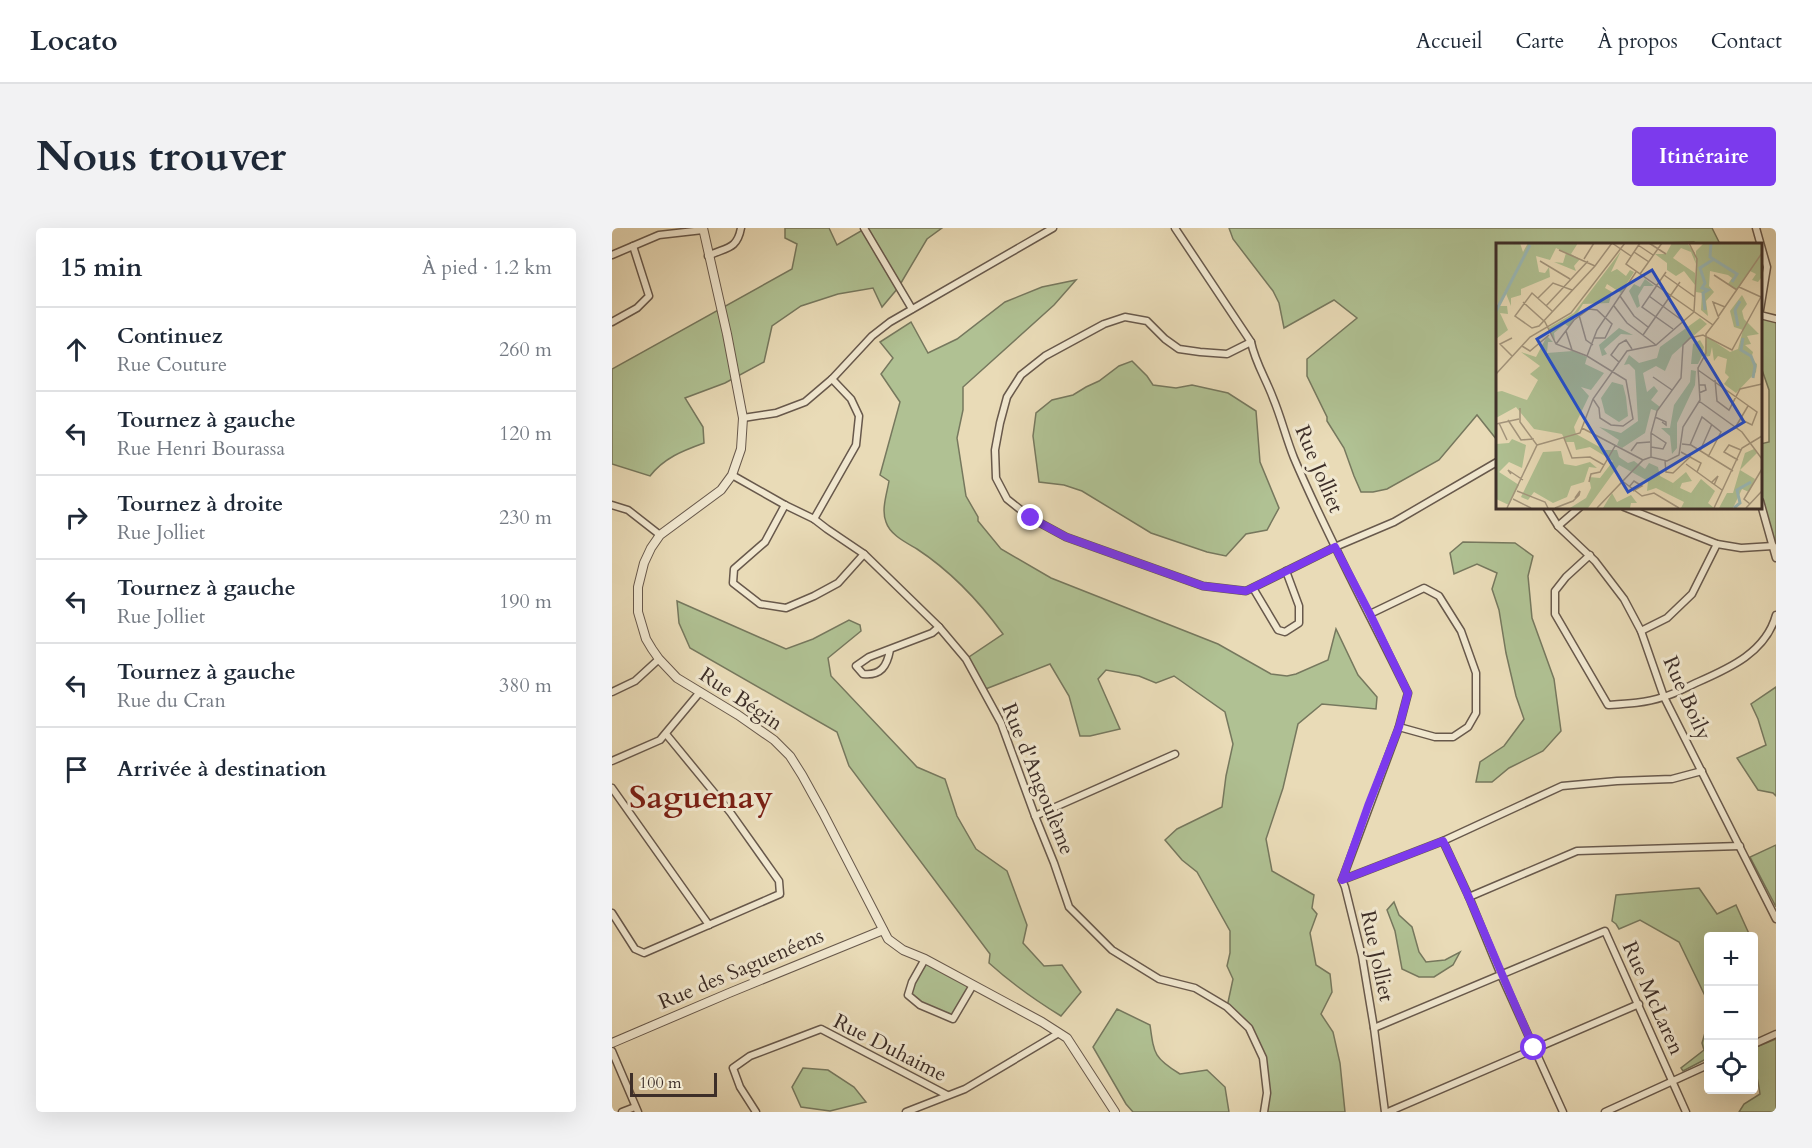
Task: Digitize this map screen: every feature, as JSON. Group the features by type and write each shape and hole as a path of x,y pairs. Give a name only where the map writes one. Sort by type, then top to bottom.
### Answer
{"street":[{"path":"708,256 732,246 739,238 741,228"},
{"path":"864,228 912,309"},
{"path":"743,418 776,413 805,402 832,379 872,336 890,322 1053,228"},
{"name":"Rue Jolliet","path":"1175,228 1251,342 1294,457 1335,547 1408,693 1399,727 1342,880 1362,956 1387,1112"},
{"path":"1756,228 1760,243"},
{"path":"612,255 659,235 703,229"},
{"name":"Rue Bégin","path":"703,229 743,418 741,449 732,476 721,490 660,535 651,548 644,563 638,587 638,612 646,639 659,659 677,678 738,715 774,740 790,756 823,813 888,939"},
{"path":"612,322 637,308 649,296 633,246"},
{"path":"1761,246 1767,267 1761,304"},
{"path":"1761,315 1776,319"},
{"path":"1251,342 1227,354 1179,349 1147,321 1125,316 1104,324 1045,356 1021,375 1007,397 999,423 995,450 996,478 1007,499 1031,518 1066,537 1203,586 1246,591 1335,547 1394,522 1496,463"},
{"path":"814,519 856,445 859,416 851,399 832,379"},
{"name":"Rue d'Angoulème","path":"732,476 814,519 864,554 939,627 966,659 1001,723 1069,907 1112,950 1159,979 1195,988 1227,1007 1249,1028 1263,1058 1268,1093 1264,1112"},
{"path":"1761,504 1776,558"},
{"path":"612,505 628,510 660,535"},
{"path":"785,505 765,542 735,569 733,583 760,604 786,608 814,596 838,583 864,554"},
{"name":"Rue Boily","path":"1547,508 1557,526 1590,555 1624,599 1641,631 1664,697 1776,919"},
{"path":"1557,526 1579,508"},
{"path":"1627,508 1717,543 1741,549 1773,546"},
{"path":"1641,631 1667,618 1692,594 1717,543"},
{"path":"1590,555 1566,577 1555,591 1556,614 1608,705 1632,704 1664,697 1734,666 1756,649 1774,624 1776,615"},
{"path":"1252,588 1278,630 1285,632 1299,622 1299,606 1286,571"},
{"path":"1370,614 1424,588 1439,596 1461,631 1476,673 1476,713 1468,728 1452,737 1435,737 1399,727"},
{"path":"890,650 884,668 873,675 863,674 856,666 869,657 932,633 939,627"},
{"path":"612,692 635,681 659,659"},
{"path":"612,761 660,740 700,692"},
{"path":"612,913 635,949 644,953 780,894 779,881 730,812 666,734"},
{"path":"1035,816 1175,754"},
{"path":"1342,880 1443,841 1562,786 1617,780 1672,779 1702,771"},
{"path":"612,788 709,925"},
{"path":"1443,841 1563,1112"},
{"path":"1469,897 1577,851 1740,846"},
{"name":"Rue des Saguenéens","path":"612,1043 883,930"},
{"name":"Rue McLaren","path":"1501,975 1605,931 1686,1112"},
{"path":"865,937 888,939 903,950 925,959 1067,1038 1114,1112"},
{"path":"925,959 912,982 908,995 920,1005 953,1019 973,985"},
{"path":"1374,1028 1501,975"},
{"path":"1387,1112 1639,1004"},
{"name":"Rue Duhaime","path":"756,1112 740,1087 733,1068 750,1056 821,1029 947,1095"},
{"path":"906,1112 964,1089 1059,1033"},
{"path":"1758,1042 1776,1034"},
{"path":"612,1051 636,1110 622,1112"},
{"path":"1605,1112 1704,1067"}],"green space":[{"path":"785,228 829,228 837,245 866,228 942,228 927,239 898,288 882,307 873,288 838,294 801,306 772,326 764,362 725,383 685,398 703,427 704,443 667,460 650,476 612,464 612,369 792,269 797,244 785,238"},
{"path":"1229,228 1712,228 1720,243 1496,243 1496,439 1477,415 1439,460 1387,489 1361,492 1344,448 1327,421 1307,376 1307,359 1357,318 1334,300 1284,328 1279,303 1273,291 1233,239"},
{"path":"1076,280 1054,305 963,387 963,410 957,438 966,496 978,521 1001,549 1051,578 1218,644 1271,674 1287,676 1296,674 1328,660 1336,629 1358,675 1377,697 1376,709 1322,704 1298,724 1283,788 1266,839 1272,871 1314,895 1312,908 1317,914 1310,933 1316,965 1330,974 1332,992 1321,1014 1333,1032 1340,1063 1345,1112 1264,1112 1267,1093 1263,1058 1249,1028 1227,1007 1233,979 1227,966 1230,953 1230,931 1197,872 1182,860 1165,840 1177,829 1222,807 1233,744 1225,712 1174,676 1156,683 1139,676 1106,670 1098,679 1120,729 1080,736 1069,696 1050,664 983,690 966,659 1003,634 953,577 930,558 895,535 886,522 884,507 889,481 880,475 900,402 881,374 893,358 880,342 911,322 928,353 957,339 1005,302 1042,287"},
{"path":"1761,317 1776,321 1776,543 1773,546 1760,508 1761,444 1769,442 1769,390 1761,367"},
{"path":"1132,361 1153,385 1176,388 1192,385 1228,393 1256,411 1260,462 1279,508 1267,530 1246,534 1226,556 1151,533 1082,491 1064,485 1039,482 1033,436 1036,413 1052,400 1073,395 1099,381 1119,366"},
{"path":"1463,542 1515,543 1533,556 1528,576 1532,618 1554,679 1561,731 1543,751 1509,768 1492,782 1476,782 1480,762 1504,746 1524,719 1516,696 1499,610 1492,589 1497,573 1477,564 1454,574 1450,553"},
{"path":"677,601 786,649 813,639 849,620 860,625 861,631 828,658 831,676 917,767 945,779 957,816 976,849 1007,871 1027,925 1023,943 1044,966 1062,965 1081,992 1061,1016 1024,991 989,963 990,954 849,766 837,732 690,648 679,623"},
{"path":"1776,687 1776,796 1773,793 1758,790 1737,758 1766,745 1751,704"},
{"path":"1776,845 1776,907 1750,857"},
{"path":"1699,888 1717,914 1736,905 1748,932 1704,932 1704,994 1679,942 1640,920 1619,929 1612,921 1616,895"},
{"path":"1394,902 1399,915 1412,927 1419,952 1426,962 1445,960 1460,952 1453,965 1434,977 1419,977 1402,969 1395,931 1387,910"},
{"path":"925,959 973,985 953,1019 920,1005 908,995"},
{"path":"1117,1009 1150,1025 1154,1049 1165,1064 1180,1074 1207,1070 1225,1087 1229,1112 1133,1112 1093,1047"},
{"path":"1776,1039 1776,1112 1739,1112 1744,1104 1760,1094 1758,1046"},
{"path":"1704,1050 1704,1060 1683,1071 1681,1068"},
{"path":"803,1068 828,1070 854,1087 866,1102 830,1111 801,1107 792,1087"}],"district":[{"name":"Saguenay","path":"701,797"}],"route":[{"path":"1031,518 1066,537 1203,586 1246,591 1335,547 1408,693 1399,727 1342,880 1443,841 1534,1048"}]}
